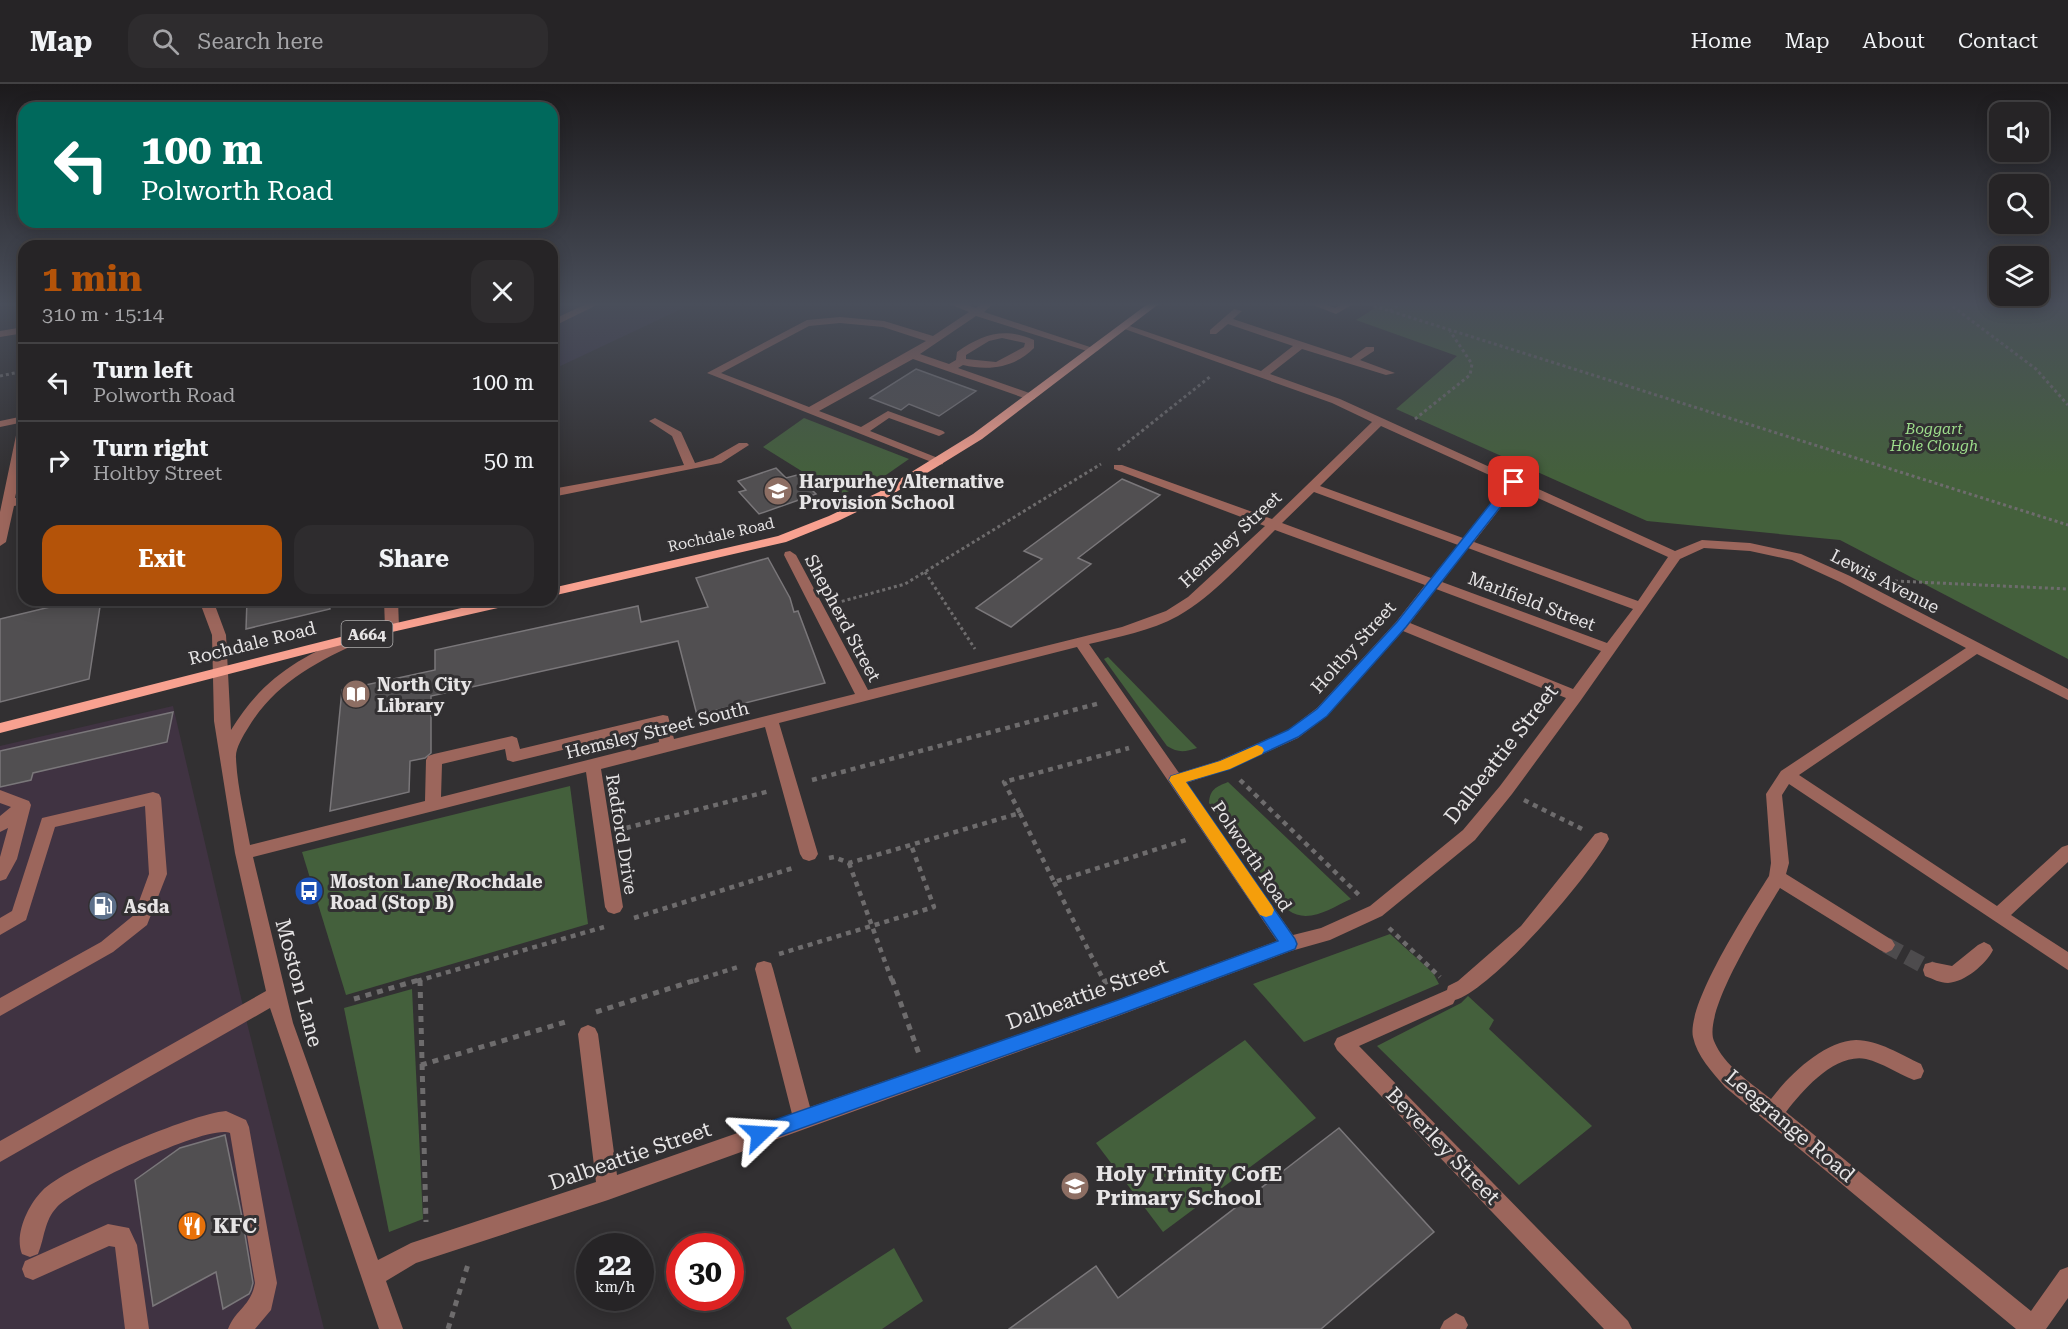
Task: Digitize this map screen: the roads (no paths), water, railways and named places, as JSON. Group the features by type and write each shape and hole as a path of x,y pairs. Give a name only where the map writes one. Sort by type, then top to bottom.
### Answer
{"main road":[{"name":"Rochdale Road","path":"558,591 791,536 818,526 902,486 1079,361"},
{"name":"Rochdale Road","path":"0,729 374,632 489,606"}],"street":[{"path":"735,361 712,373 939,462"},
{"path":"811,411 901,361"},
{"path":"928,361 1031,397"},
{"path":"949,369 961,361"},
{"path":"961,361 982,367 993,367 1006,361"},
{"path":"1225,361 1336,401 1675,556"},
{"path":"1264,374 1280,361"},
{"path":"1353,362 1390,373"},
{"path":"861,432 888,414 939,434"},
{"path":"0,424 18,420"},
{"path":"655,421 677,434 691,467"},
{"name":"Hemsley Street","path":"1080,642 1126,630 1171,614 1214,581 1380,421"},
{"path":"558,492 717,461 743,445"},
{"path":"0,542 18,455"},
{"name":"Marlfield Street","path":"1118,467 1610,649"},
{"name":"Holtby Street","path":"1176,780 1224,765 1293,734 1322,712 1401,625 1514,482"},
{"path":"1312,487 1641,607"},
{"path":"8,503 18,501"},
{"name":"Lewis Avenue","path":"1675,556 1702,544 1750,547 1796,558 1845,579 2068,695"},
{"name":"Shepherd Street","path":"790,555 864,697"},
{"name":"Dalbeattie Street","path":"374,1275 426,1248 608,1189 803,1118 927,1076 1289,944 1324,935 1376,911 1469,835 1506,790 1576,696 1675,556"},
{"name":"Moston Lane","path":"208,606 219,636 221,711 243,853 283,1023 392,1329"},
{"path":"391,606 392,628"},
{"path":"1401,625 1576,696"},
{"path":"227,758 249,711 272,685 313,658 374,632"},
{"name":"Hemsley Street South","path":"243,853 592,767 1080,642"},
{"name":"Polworth Road","path":"1080,642 1289,944"},
{"path":"1977,647 1787,775 2068,962"},
{"path":"434,806 434,760 512,742 513,756 663,720 669,747"},
{"path":"771,721 809,860"},
{"name":"Radford Drive","path":"592,767 614,907"},
{"name":"Leegrange Road","path":"1787,775 1774,794 1780,863 1777,877 1719,981 1704,1014 1701,1033 1711,1056 1732,1080 2032,1328"},
{"path":"0,796 23,805"},
{"path":"0,927 20,915 48,822 153,798 158,874 141,920 107,947 0,1008"},
{"path":"0,826 23,805"},
{"path":"1,870 9,859 23,805"},
{"name":"Beverley Street","path":"1601,839 1527,931 1465,987 1344,1044 1620,1329"},
{"path":"1998,916 2068,852"},
{"path":"1777,877 1886,945"},
{"path":"1932,970 1944,976 1953,976 1984,950"},
{"path":"763,963 803,1118"},
{"path":"0,1152 277,994"},
{"path":"583,1023 608,1189"},
{"path":"1774,1113 1780,1102 1803,1079 1826,1062 1855,1049 1892,1059 1914,1071"},
{"path":"30,1246 40,1210 54,1194 131,1153 213,1122 226,1121 239,1127 266,1283 263,1302 240,1329"},
{"path":"33,1269 108,1235 121,1236 126,1245 137,1329"},
{"path":"2032,1328 2068,1278"}],"tunnel":[{"path":"1886,945 1932,970"}],"place":[{"name":"Harpurhey Alternative Provision School","path":"778,491"},
{"name":"North City Library","path":"356,694"},
{"name":"Moston Lane/Rochdale Road (Stop B)","path":"309,891"},
{"name":"Asda","path":"103,906"},
{"name":"Holy Trinity CofE Primary School","path":"1075,1186"},
{"name":"KFC","path":"192,1226"}],"park label":[{"name":"Boggart Hole Clough","path":"1934,438"}]}
